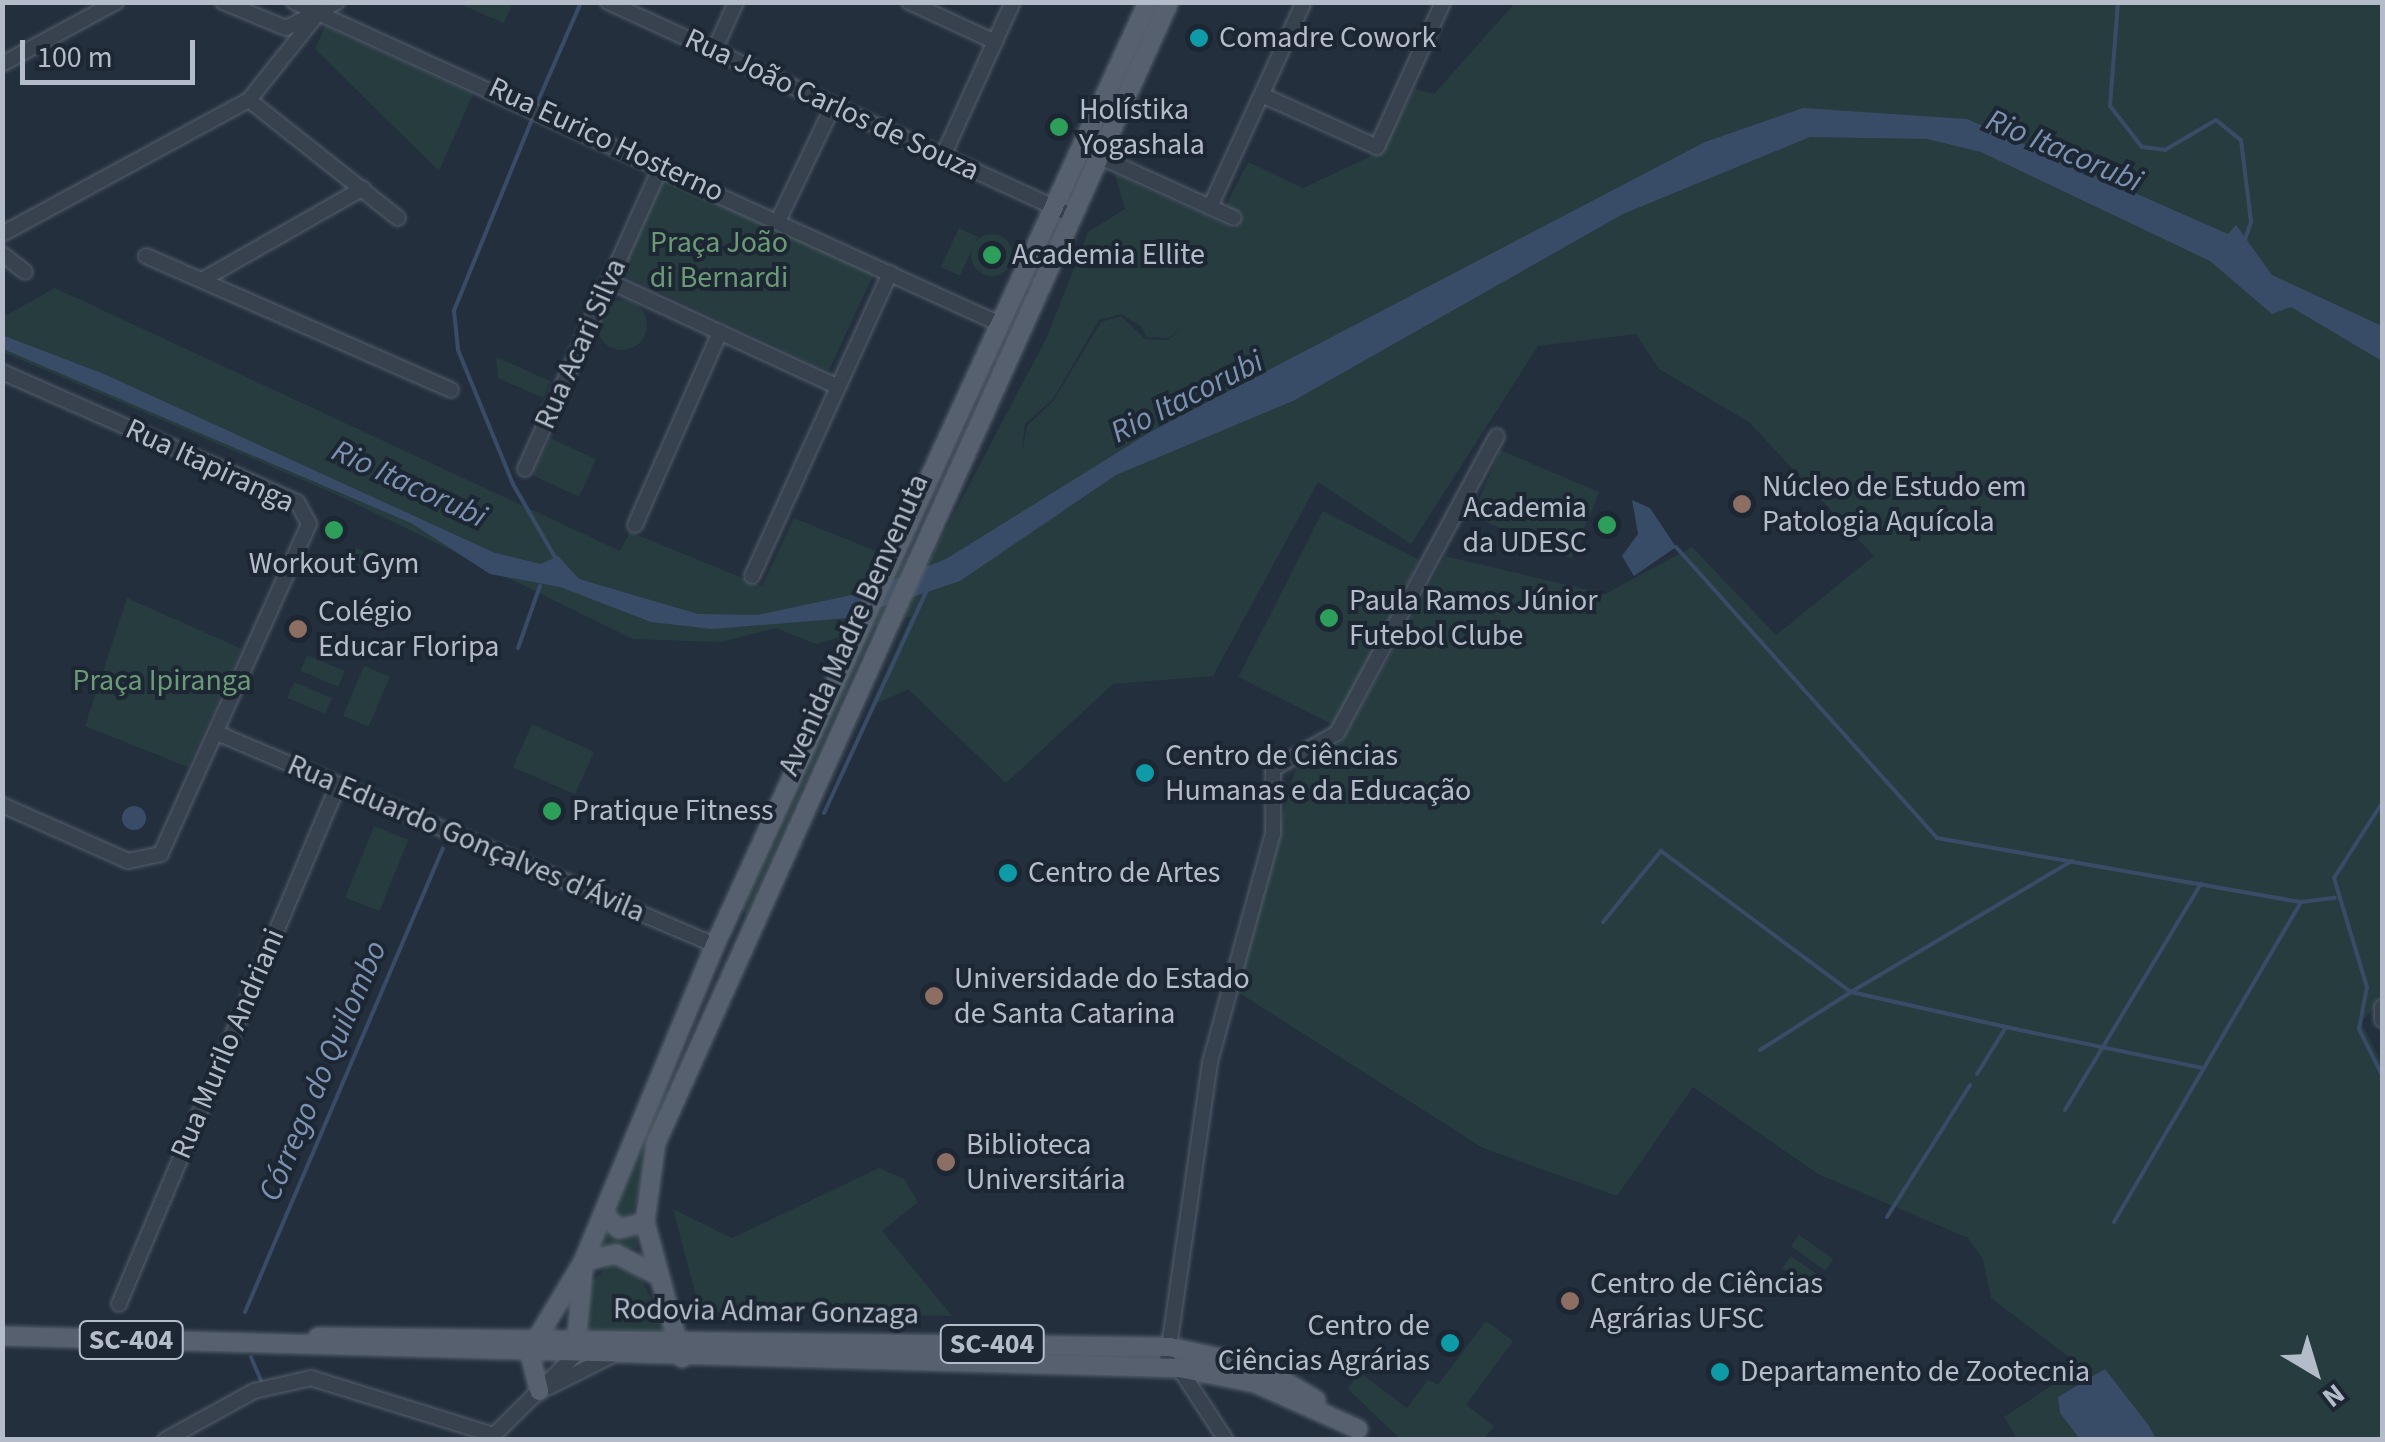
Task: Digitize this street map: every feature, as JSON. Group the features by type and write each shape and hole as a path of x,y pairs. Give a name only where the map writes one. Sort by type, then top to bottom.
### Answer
{"main road":[{"name":"Avenida Madre Benvenuta","path":"682,1348 645,1222 656,1143 1063,212 1148,2"},
{"name":"Avenida Madre Benvenuta","path":"1063,212 1098,156 1169,2"},
{"name":"Avenida Madre Benvenuta","path":"539,1334 584,1262 734,902 900,548 1010,329"},
{"path":"734,902 754,922"},
{"path":"715,944 725,986"},
{"path":"604,1214 618,1230 645,1222"},
{"path":"584,1262 616,1254 660,1276"},
{"name":"Avenida Madre Benvenuta","path":"574,1356 584,1262"},
{"name":"Rodovia Admar Gonzaga","path":"213,1342 539,1334 682,1348 1173,1368 1254,1383 1364,1434"},
{"name":"Rodovia Admar Gonzaga","path":"2,1336 574,1356 682,1348 1170,1348 1260,1367 1364,1434"},
{"path":"530,1354 539,1391"}],"street":[{"path":"2,64 116,2"},
{"path":"223,2 286,28 315,17 338,2"},
{"path":"294,2 315,17"},
{"name":"Rua João Carlos de Souza","path":"608,2 1063,212"},
{"path":"714,51 736,2"},
{"path":"910,2 995,42"},
{"path":"943,156 1013,2"},
{"path":"1210,207 1304,2"},
{"path":"1262,95 1377,146 1443,2"},
{"path":"2,234 248,100 315,17"},
{"name":"Rua Eurico Hosterno","path":"315,17 535,107 1010,329"},
{"path":"248,100 316,145 398,218"},
{"path":"778,220 833,106"},
{"path":"1098,156 1234,218"},
{"name":"Rua Acari Silva","path":"525,468 661,166"},
{"path":"202,280 364,188"},
{"path":"2,254 25,272"},
{"path":"146,256 451,390"},
{"path":"752,576 890,273"},
{"path":"609,280 838,387"},
{"path":"635,525 720,332"},
{"name":"Rua Itapiranga","path":"2,372 296,502 308,516 217,733"},
{"path":"1226,1440 1173,1368 1170,1348 1210,1062 1273,833 1273,770 1337,733 1497,436"},
{"path":"2,805 128,861 152,862 217,733"},
{"name":"Rua Eduardo Gonçalves d'Ávila","path":"217,733 715,944"},
{"name":"Rua Murilo Andriani","path":"119,1304 338,785"},
{"path":"2382,1007 2382,1020"},
{"path":"164,1440 254,1391 311,1378 486,1435 509,1426 574,1356"},
{"path":"539,1391 611,1356"}],"green space":[{"path":"457,3 513,3 504,23"},
{"path":"1515,3 2382,3 2382,1000 2361,1022 2382,1064 2382,1439 2017,1439 2004,1417 2081,1366 1991,1298 1983,1259 1968,1238 1818,1174 1693,1087 1617,1196 1483,1148 1233,989 1296,768 1343,740 1445,556 1605,594 1692,547 1776,635 1874,556 1749,422 1659,369 1636,334 1538,346 1411,544 1318,482 1213,676 1113,684 1006,783 908,689 870,707 911,616 875,626 747,915 741,908 867,629 816,644 776,628 721,642 633,639 342,497 3,352 3,317 55,288 620,551 630,532 762,586 794,518 888,556 929,561 1047,337 1088,232 1125,209 1115,174 1235,229 1242,215 1226,205 1248,162 1303,188 1380,152 1415,89 1434,94","holes":["1121,314 1141,326 1146,337 1169,338 1195,315 1168,340 1145,339 1121,316 1101,322 1054,400 1027,426 1022,453 1025,424 1053,399 1099,320"]},
{"path":"325,26 473,94 439,171 315,49"},
{"name":"Praça João di Bernardi","path":"664,175 874,273 829,371 618,273"},
{"name":"Academia Ellite","path":"959,228 978,237 960,276 941,267"},
{"name":"Academia Ellite","path":"992,234 1007,240 1013,255 1007,270 992,276 977,270 971,255 977,240"},
{"path":"622,300 639,308 647,325 639,342 622,350 605,342 597,325 605,308"},
{"path":"1004,334 910,548 906,546"},
{"path":"496,357 550,381 543,398 498,378"},
{"path":"550,438 596,460 579,497 533,475"},
{"path":"1500,450 1599,492 1571,558 1472,516"},
{"name":"Paula Ramos Júnior Futebol Clube","path":"1323,511 1419,560 1335,726 1239,677"},
{"path":"356,548 394,564 387,579 350,563"},
{"name":"Praça Ipiranga","path":"127,598 242,649 188,767 85,726"},
{"path":"307,655 345,671 338,687 300,671"},
{"path":"364,666 390,677 369,727 343,716"},
{"path":"294,682 332,698 325,714 287,698"},
{"path":"532,724 594,752 575,795 513,767"},
{"path":"374,826 408,840 379,911 345,897"},
{"path":"680,1038 634,1210 623,1225 611,1218"},
{"path":"879,1168 904,1179 918,1202 882,1231 952,1316 711,1312 696,1296 673,1209 732,1238"},
{"path":"637,1231 637,1248 599,1250 603,1232"},
{"path":"1799,1235 1833,1259 1825,1271 1791,1246"},
{"path":"1791,1256 1822,1278 1814,1290 1782,1268"},
{"path":"613,1261 637,1271 668,1331 586,1329 585,1289"},
{"path":"1486,1321 1513,1341 1466,1405 1494,1426 1484,1439 1400,1439 1348,1389 1359,1372 1407,1408 1428,1380 1438,1385"}],"water":[{"path":"1803,108 1967,119 2228,234 2236,225 2272,275 2382,326 2382,361 2291,307 2272,314 2210,261 1981,152 1927,139 1810,137 1623,214 1293,401 1116,475 960,581 849,618 712,629 651,622 560,587 490,574 411,523 3,349 2,335 104,374 495,553 541,564 558,556 579,579 698,614 757,615 861,593 946,559 1152,431 1705,142"},
{"path":"1632,500 1650,508 1676,547 1634,576 1622,556 1638,534"},
{"path":"134,806 146,818 134,830 122,818"},
{"path":"2105,1369 2156,1439 2080,1439 2060,1413 2058,1397"}],"waterway":[{"path":"535,108 581,2"},
{"name":"Rio Itacorubi","path":"2118,2 2110,106 2142,147 2165,150 2216,120 2241,140 2251,222 2242,248"},
{"path":"533,117 454,311 458,350 513,484 556,559"},
{"path":"1676,547 1937,838 2301,902"},
{"name":"Córrego do Quilombo","path":"518,648 540,586"},
{"path":"824,813 927,590"},
{"path":"2382,803 2334,878 2367,987 2359,1029 2382,1075"},
{"name":"Córrego do Quilombo","path":"245,1312 443,848"},
{"path":"1603,922 1661,851 1851,992 2072,861"},
{"path":"2065,1110 2201,884"},
{"path":"2114,1222 2301,902 2335,898"},
{"path":"1760,1050 1851,992 2006,1027"},
{"path":"1977,1074 2006,1027 2202,1068"},
{"path":"1887,1217 1970,1085"},
{"name":"Córrego do Quilombo","path":"251,1357 261,1381"}],"place":[{"name":"Comadre Cowork","path":"1199,38"},
{"name":"Holístika Yogashala","path":"1059,127"},
{"name":"Academia Ellite","path":"992,255"},
{"name":"Núcleo de Estudo em Patologia Aquícola","path":"1742,504"},
{"name":"Academia da UDESC","path":"1607,525"},
{"name":"Workout Gym","path":"334,530"},
{"name":"Paula Ramos Júnior Futebol Clube","path":"1329,618"},
{"name":"Colégio Educar Floripa","path":"298,629"},
{"name":"Centro de Ciências Humanas e da Educação","path":"1145,773"},
{"name":"Pratique Fitness","path":"552,811"},
{"name":"Centro de Artes","path":"1008,873"},
{"name":"Universidade do Estado de Santa Catarina","path":"934,996"},
{"name":"Biblioteca Universitária","path":"946,1162"},
{"name":"Centro de Ciências Agrárias UFSC","path":"1570,1301"},
{"name":"Centro de Ciências Agrárias","path":"1450,1343"},
{"name":"Departamento de Zootecnia","path":"1720,1372"}]}
